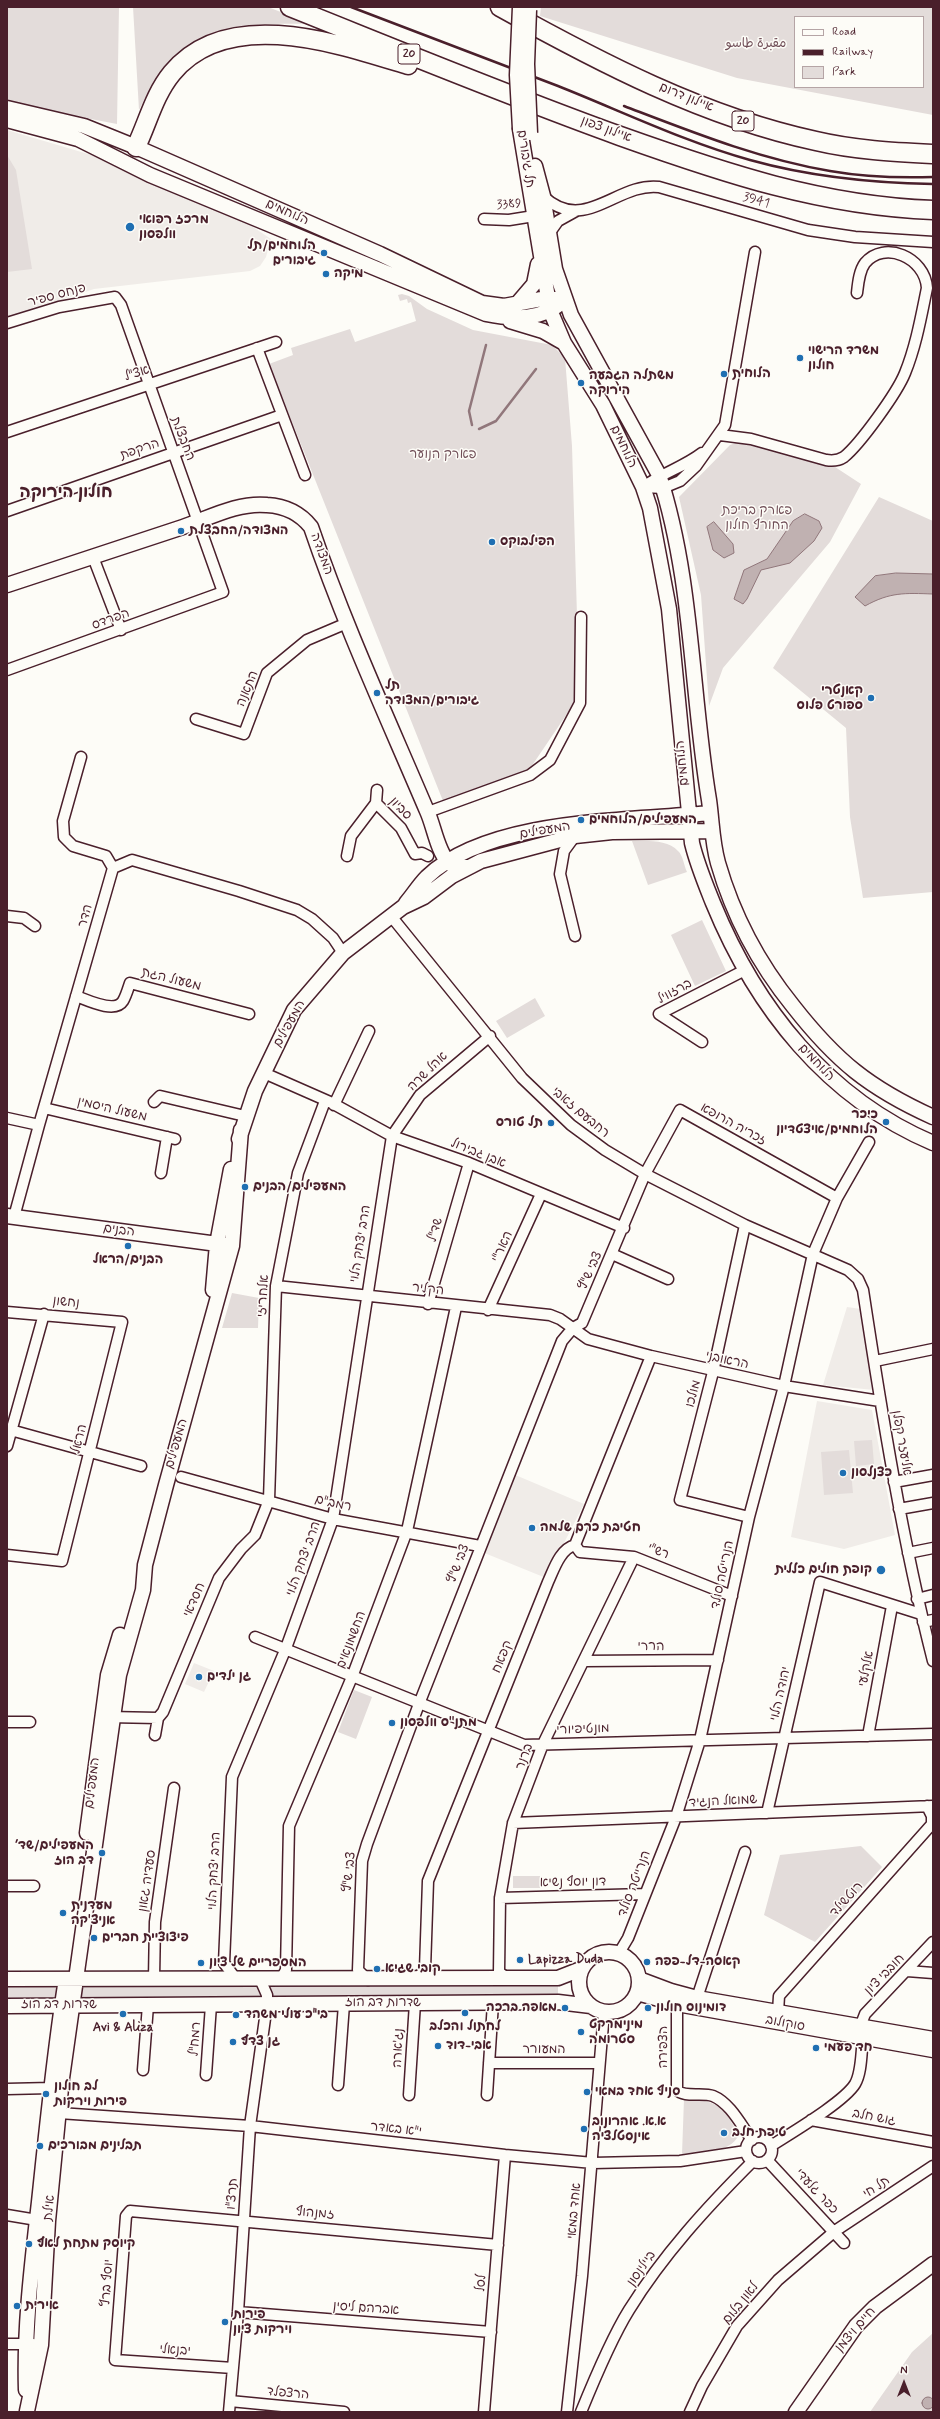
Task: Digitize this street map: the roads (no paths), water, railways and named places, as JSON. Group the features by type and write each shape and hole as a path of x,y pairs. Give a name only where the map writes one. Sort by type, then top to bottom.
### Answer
{"highway":[{"name":"איילון צפון","path":"290,7 527,101 723,172 805,193 866,205 933,210"},
{"name":"איילון דרום","path":"500,7 597,60 743,121 817,142 862,149 933,154"},
{"path":"136,147 151,109 172,73 192,56 206,47 236,39 290,35 315,38 527,101"},
{"path":"866,205 933,216"}],"street":[{"name":"תל גיבורים","path":"526,8 518,75 534,216 548,304"},
{"name":"הלוחמים","path":"7,108 84,126 136,147 380,254 482,303 493,306 548,304"},
{"name":"הלוחמים","path":"7,120 78,139 113,155 150,175 486,314 516,318 548,304 565,300 586,344 661,481 676,543 717,861 737,916 769,974 810,1027 853,1076 933,1118"},
{"name":"תל גיבורים","path":"525,131 543,196 548,235 555,269 565,300"},
{"path":"113,155 129,155 136,147"},
{"name":"3941","path":"543,196 555,207 578,210 597,207 640,188 650,186 678,192 808,230 855,237 933,242"},
{"name":"3941","path":"548,235 558,221 578,210"},
{"name":"3389","path":"484,219 509,220 534,216"},
{"path":"516,305 534,284 540,252"},
{"path":"643,487 661,481 680,481 696,466 720,435 725,425 755,252"},
{"path":"720,435 751,439 832,461 843,457 849,451 868,428 904,375 916,342 927,288 927,279 920,266 910,258 898,254 873,256 865,264 856,293"},
{"name":"פנחס ספיר","path":"7,323 59,307 115,297"},
{"name":"החבצלת","path":"115,297 121,305 223,592"},
{"name":"הלוחמים","path":"548,304 564,344 602,404 643,487 658,545 669,609 690,832 695,858 722,924 754,987 802,1050 836,1084 883,1118 933,1143"},
{"path":"486,314 533,327 564,344"},
{"name":"אצ\"ל","path":"7,432 276,342"},
{"path":"257,348 305,475"},
{"name":"הרקפת","path":"7,511 282,415"},
{"name":"המצודה","path":"7,585 198,522 238,507 266,504 288,509 305,519 311,527 347,623 390,729 428,812 442,851 449,862"},
{"path":"93,557 122,630"},
{"name":"הפרדס","path":"10,667 97,639 223,592"},
{"path":"428,812 530,775 550,760 580,702 581,617"},
{"name":"התאנה","path":"196,720 244,734 267,673 307,640 347,623"},
{"path":"81,757 63,821 64,837 73,846 106,856 113,868 132,860 239,891 296,910 312,919 332,938 343,952"},
{"path":"654,818 670,812 676,806 685,783"},
{"path":"376,803 377,790"},
{"name":"סביון","path":"347,856 351,836 376,803 401,828 415,854 422,853 428,856"},
{"name":"המצודה","path":"428,812 454,853 464,854"},
{"name":"המעפילים","path":"211,1323 217,1244 224,1196 245,1116 294,1010 343,952 403,906 427,877 449,862 482,845 522,834 558,827 710,813"},
{"name":"המעפילים","path":"403,906 424,897 444,881 481,861 575,836 612,832 712,831"},
{"path":"659,832 682,843 695,858"},
{"path":"575,836 564,851 560,874 575,936"},
{"path":"449,862 458,867 468,867"},
{"name":"הדר","path":"11,1217 113,868"},
{"path":"7,916 24,918 36,926"},
{"name":"רחבעם זאבי","path":"391,916 490,1036 522,1078 571,1125 606,1150 645,1174 745,1225 813,1254"},
{"name":"ברזוויל","path":"702,1042 659,1014 746,970"},
{"name":"משעול הגת","path":"76,996 109,1006 116,1006 123,1002 130,983 249,1014"},
{"name":"אלחריזי","path":"269,1500 276,1286 298,1173 329,1103 369,1031"},
{"name":"אהל שרה","path":"392,1136 420,1095 490,1036"},
{"name":"אבן גבירול","path":"264,1073 329,1103 392,1136 469,1163 624,1228"},
{"path":"836,1084 853,1076 902,1112 933,1127"},
{"name":"משעול היסמין","path":"154,1102 160,1096 245,1116"},
{"name":"משעול היסמין","path":"44,1108 171,1138 161,1174"},
{"name":"זכריה הרופא","path":"645,1174 680,1110 837,1198"},
{"path":"7,1118 38,1125"},
{"name":"המעפילים","path":"67,2006 107,1717 143,1590 145,1565 232,1246 241,1130"},
{"name":"הרב יצחק הלוי","path":"236,1978 224,1963 232,1777 286,1648 333,1519 392,1136"},
{"name":"הנרייטה סולד","path":"619,1953 628,1938 676,1817 700,1740 749,1517 784,1386 813,1254 837,1198 869,1142"},
{"name":"שד\"ל","path":"428,1304 469,1163"},
{"name":"צבי ש\"ץ","path":"368,1980 358,1970 362,1861 419,1704 562,1341 573,1328 582,1323 624,1228 645,1174"},
{"name":"האר\"י","path":"488,1310 541,1194"},
{"name":"הבנים","path":"11,1217 232,1246"},
{"name":"מולכו","path":"745,1225 713,1372 680,1500 749,1517"},
{"path":"612,1254 668,1279"},
{"name":"אליעזר קפלן","path":"813,1254 848,1270 858,1279 864,1290 880,1400 899,1509 917,1599 925,1618 933,1661"},
{"name":"הקליר","path":"276,1286 428,1304 550,1316 560,1319 573,1328"},
{"name":"החשמונאים","path":"281,1979 286,1970 289,1826 352,1677 407,1531 456,1307"},
{"name":"נחשון","path":"7,1312 44,1314 122,1322"},
{"path":"7,1446 9,1430 44,1314"},
{"name":"הראל","path":"7,1555 62,1561 122,1322"},
{"name":"הראובני","path":"573,1328 588,1339 713,1372 784,1386 880,1400"},
{"path":"875,1361 933,1349"},
{"name":"קפאח","path":"417,1979 425,1969 428,1881 487,1730 548,1582 563,1552 569,1546 575,1545 651,1356"},
{"path":"9,1430 141,1466"},
{"path":"894,1482 933,1475"},
{"name":"רמב\"ם","path":"181,1476 333,1519 407,1531 480,1546"},
{"name":"חסדאי","path":"155,1735 158,1718 164,1712 219,1578 241,1549 255,1535 269,1500"},
{"path":"899,1509 933,1503"},
{"name":"רש\"י","path":"575,1545 580,1552 634,1557 732,1596"},
{"path":"908,1553 933,1548"},
{"name":"ברנר","path":"507,1978 499,1972 500,1898 513,1823 543,1744 634,1557"},
{"name":"יהודה הלוי","path":"767,1813 820,1582 892,1606"},
{"path":"917,1599 933,1595"},
{"path":"892,1606 925,1618"},
{"name":"אלקלעי","path":"868,1736 892,1606"},
{"name":"מונטיפיורי","path":"255,1637 286,1648 352,1677 524,1745 933,1734"},
{"name":"הררי","path":"584,1661 718,1660"},
{"path":"107,1717 158,1718"},
{"name":"המעפילים","path":"71,1978 80,1950 107,1717"},
{"path":"7,1722 30,1722"},
{"name":"סעדיה גאון","path":"154,1979 155,1922 174,1788"},
{"name":"שמואל הנגיד","path":"513,1823 930,1806"},
{"name":"רוטשילד","path":"778,2012 779,1996 932,1824 930,1806"},
{"path":"697,1998 746,1852"},
{"path":"7,1886 34,1886"},
{"name":"דון יוסף נשיא","path":"500,1898 645,1894"},
{"name":"חובבי ציון","path":"861,2033 865,2014 933,1942"},
{"path":"80,1950 86,1971 98,1978"},
{"path":"601,1952 619,1953 633,1963 639,1978 637,1993 632,2002 624,2008 614,2012 604,2012 591,2006 585,2000 578,1985 581,1969 586,1961 601,1952"},
{"name":"שדרות דב הוז","path":"7,1978 236,1978 368,1980 558,1978 581,1969"},
{"path":"907,1971 933,1973"},
{"name":"סוקולוב","path":"639,1978 671,1991 697,1998 778,2012 933,2050"},
{"name":"תרצ\"ו","path":"229,2412 238,2312 250,2126 267,2004 267,1995 260,1979"},
{"name":"סוקולוב","path":"637,1993 677,2004 861,2033 933,2039"},
{"path":"487,2095 493,2002"},
{"name":"שדרות דב הוז","path":"7,2006 558,2002 591,2006"},
{"name":"נג'ארה","path":"409,2095 414,2003"},
{"path":"338,2085 344,2004"},
{"name":"הצפירה","path":"677,2004 677,2090 681,2093 711,2095 721,2100 752,2140"},
{"path":"143,2070 148,2005"},
{"name":"רמח\"ל","path":"206,2075 211,2005"},
{"name":"אילת","path":"26,2411 42,2345 48,2233 67,2006"},
{"name":"אילת","path":"26,2411 25,2344 37,2220 51,2088 67,2006"},
{"name":"אחד במאי","path":"567,2412 593,2163 599,2063 604,2012"},
{"path":"771,2146 811,2120 847,2093 855,2084 861,2033"},
{"name":"המעורר","path":"489,2063 599,2063"},
{"path":"7,2089 51,2088 62,2078"},
{"path":"47,2123 59,2113"},
{"name":"י\"א באדר","path":"59,2113 250,2126 505,2155 593,2163 678,2161 746,2150"},
{"name":"גוש חלב","path":"811,2120 933,2142"},
{"path":"763,2138 771,2146 771,2153 767,2160 760,2163 753,2161 748,2157 746,2150 752,2140 763,2138"},
{"name":"לסל","path":"484,2412 505,2155"},
{"name":"כפר גלעדי","path":"767,2160 835,2231 844,2243"},
{"name":"ביילינסון","path":"581,2412 628,2311 667,2256 709,2205 753,2161"},
{"name":"תל חי","path":"835,2231 933,2166"},
{"name":"זמנהוף","path":"130,2211 498,2245"},
{"name":"יוסף ברץ","path":"115,2360 126,2216 130,2211"},
{"path":"7,2215 37,2220 48,2233"},
{"name":"לאון בלום","path":"690,2412 702,2386 737,2326 778,2280 835,2231"},
{"name":"חיים ויצמן","path":"796,2412 856,2326 875,2307 933,2264"},
{"name":"חיים ויצמן","path":"807,2412 863,2332 891,2304 933,2272"},
{"name":"אברהם ליסין","path":"238,2312 491,2332"},
{"path":"7,2344 42,2345"},
{"name":"יבנאלי","path":"115,2360 232,2368"},
{"name":"הרצפלד","path":"230,2400 344,2412"}],"waterway":[{"path":"472,425 469,411 486,345"},
{"path":"479,429 496,421 536,369"}],"railway":[{"path":"351,7 532,76 653,126 726,153 773,166 818,175 887,182 933,184"},
{"path":"624,106 726,144 804,166 869,176 933,177"}],"place":[{"name":"מרכז רפואי וולפסון","path":"130,227"},
{"name":"הלוחמים/תל גיבורים","path":"324,253"},
{"name":"מיקה","path":"326,274"},
{"name":"משרד הרישוי חולון","path":"800,358"},
{"name":"הלוחית","path":"724,374"},
{"name":"משתלה הגבעה הירוקה","path":"581,383"},
{"name":"המצודה/החבצלת","path":"181,531"},
{"name":"הפילבוקס","path":"492,542"},
{"name":"תל גיבורים/המצודה","path":"377,693"},
{"name":"קאנטרי ספורט פלוס","path":"871,698"},
{"name":"המעפילים/הלוחמים","path":"581,820"},
{"name":"כיכר הלוחמים/איצטדיון","path":"886,1122"},
{"name":"תל טורס","path":"551,1123"},
{"name":"המעפילים/הבנים","path":"245,1187"},
{"name":"הבנים/הראל","path":"128,1246"},
{"name":"כצנלסון","path":"843,1473"},
{"name":"חטיבת כרם שלמה","path":"532,1528"},
{"name":"קופת חולים כללית","path":"881,1570"},
{"name":"גן ילדים","path":"199,1677"},
{"name":"מתנ''ס וולפסון","path":"392,1723"},
{"name":"המעפילים/שד׳ דב הוז","path":"102,1853"},
{"name":"מעדנית אניצ'קה","path":"63,1913"},
{"name":"פיצוציית חברים","path":"94,1938"},
{"name":"Lapizza Duda","path":"520,1960"},
{"name":"קאסה-דל-פפה","path":"647,1962"},
{"name":"המספריים של ציון","path":"201,1963"},
{"name":"קובי שגיא","path":"377,1969"},
{"name":"מאפה ברכה","path":"565,2008"},
{"name":"דומינוס חולון","path":"648,2008"},
{"name":"לחתול והכלב","path":"465,2013"},
{"name":"Avi & Aliza","path":"123,2014"},
{"name":"בי\"כ עולי משהד","path":"236,2015"},
{"name":"מינימרקט סטרומה","path":"581,2032"},
{"name":"גן צדף","path":"233,2042"},
{"name":"אבי-דוד","path":"438,2046"},
{"name":"חד פעמי","path":"816,2048"},
{"name":"סניף אחד במאי","path":"587,2092"},
{"name":"לב חולון פירות וירקות","path":"46,2094"},
{"name":"א.א. אהרונוב אינסטלציה","path":"584,2129"},
{"name":"טיפת חלב","path":"724,2133"},
{"name":"תבלינים מבורכים","path":"40,2146"},
{"name":"קיוסק מתחת לאף","path":"29,2244"},
{"name":"אירית","path":"17,2306"},
{"name":"פירות וירקות ציון","path":"225,2322"}],"district":[{"name":"חולון הירוקה","path":"66,493"}],"park label":[{"name":"مقبرة طاسو","path":"756,44"},
{"name":"פארק הנוער","path":"443,455"},
{"name":"פארק בריכת החורף חולון","path":"757,518"}]}
